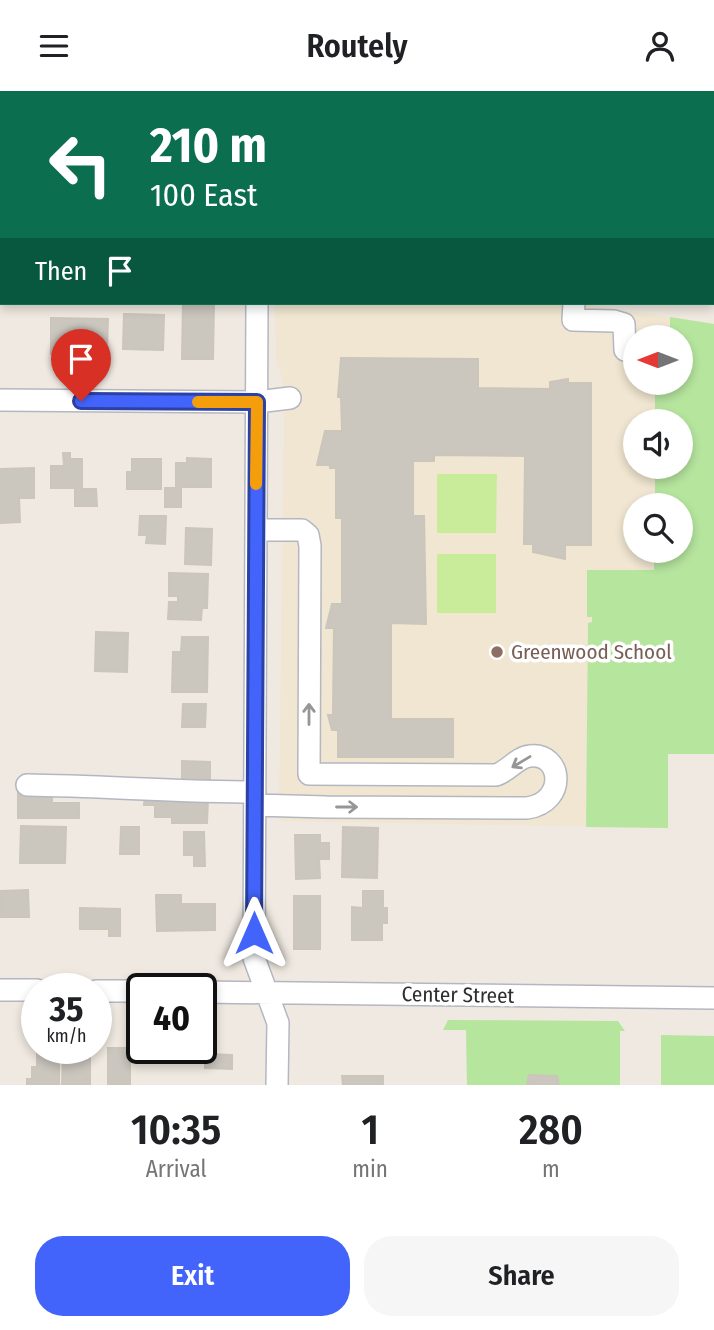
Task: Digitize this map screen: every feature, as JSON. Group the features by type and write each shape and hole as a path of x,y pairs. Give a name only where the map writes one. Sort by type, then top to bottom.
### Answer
{"street":[{"path":"257,305 254,958 278,1023 277,1085"},
{"path":"574,311 621,322 623,325"},
{"path":"0,400 257,402 290,398"},
{"path":"256,530 302,530 308,535 309,807"},
{"path":"27,785 153,788 254,798 309,807 527,808 538,806 547,800 556,784 551,765 544,757 534,755 526,756 505,773 496,775 309,774"},
{"path":"0,990 21,990"},
{"name":"Center Street","path":"217,992 714,998"}],"shaded area":[{"name":"Greenwood School","path":"275,305 596,305 714,324 714,754 668,754 668,828 279,821 284,421 282,378 276,357"}],"green space":[{"path":"670,317 714,324 714,754 668,754 668,828 586,827 588,623 592,622 592,617 587,617 587,570 654,570 654,563 693,563 693,493 655,493 655,479 693,479 693,409 655,409 655,395 693,395 693,325 670,325"},
{"path":"437,474 497,474 496,533 437,533"},
{"path":"437,554 496,554 496,613 437,613"},
{"path":"448,1020 618,1021 625,1031 620,1031 620,1085 467,1085 466,1030 443,1030"},
{"path":"661,1035 714,1036 714,1085 661,1085"}],"building":[{"path":"183,305 214,305 213,359 182,359"},
{"path":"124,314 164,315 163,350 123,349"},
{"path":"51,318 108,319 107,350 93,350 93,355 51,354"},
{"path":"341,358 478,359 478,388 550,389 550,382 568,379 568,383 591,383 591,545 565,545 565,559 533,552 533,544 524,544 525,456 434,455 434,461 413,461 413,516 424,516 426,624 391,623 391,719 453,719 453,757 338,757 338,730 332,730 328,715 333,715 334,628 326,628 332,604 342,604 342,518 336,518 336,468 317,465 325,431 342,431 341,397 338,397"},
{"path":"63,453 70,453 70,459 82,459 82,489 96,489 97,506 75,506 75,488 51,488 51,466 64,466"},
{"path":"187,458 211,459 211,487 181,487 181,507 165,507 165,488 176,488 176,463 187,463"},
{"path":"132,459 161,459 161,489 127,489 127,472 132,472"},
{"path":"34,468 34,498 19,498 20,522 0,523 0,469"},
{"path":"140,516 166,516 165,544 146,543 147,535 139,535"},
{"path":"186,528 212,529 211,565 185,564"},
{"path":"169,573 208,574 207,608 202,608 201,620 168,619 169,602 178,602 178,596 169,596"},
{"path":"96,632 128,633 127,672 95,671"},
{"path":"182,637 208,637 207,692 172,692 173,652 181,652"},
{"path":"183,704 206,704 205,727 182,727"},
{"path":"182,761 210,762 210,786 182,786"},
{"path":"18,790 52,790 52,803 79,803 79,818 18,818"},
{"path":"145,795 208,799 207,823 172,823 172,817 155,817 155,805 144,805"},
{"path":"21,826 66,827 65,863 20,863"},
{"path":"121,827 139,827 139,854 120,854"},
{"path":"343,827 378,828 377,878 342,877"},
{"path":"184,832 204,832 205,866 194,866 194,855 184,855"},
{"path":"295,835 320,835 320,843 329,843 329,859 319,859 320,878 296,879"},
{"path":"28,890 29,917 1,917 0,891"},
{"path":"363,891 383,891 383,908 387,908 387,923 382,923 382,940 352,940 352,907 363,908"},
{"path":"156,895 181,895 181,904 215,904 215,930 157,931"},
{"path":"294,896 320,896 320,949 294,949"},
{"path":"80,908 120,909 120,936 109,936 109,929 80,929"},
{"path":"112,1048 126,1048 126,1064 130,1064 130,1084 108,1084 108,1064 112,1064"},
{"path":"217,1054 232,1055 232,1069 205,1068 205,1064 217,1064"},
{"path":"37,1064 59,1064 59,1085 27,1085 27,1079 32,1079 32,1067 37,1067"},
{"path":"63,1064 90,1064 90,1085 62,1085"},
{"path":"529,1075 557,1076 559,1085 527,1085"},
{"path":"342,1076 383,1076 383,1085 343,1085"}],"slow traffic":[{"path":"198,402 257,402 256,484"}],"place":[{"name":"Greenwood School","path":"497,652"}],"route":[{"path":"81,401 257,402 254,933"}]}
